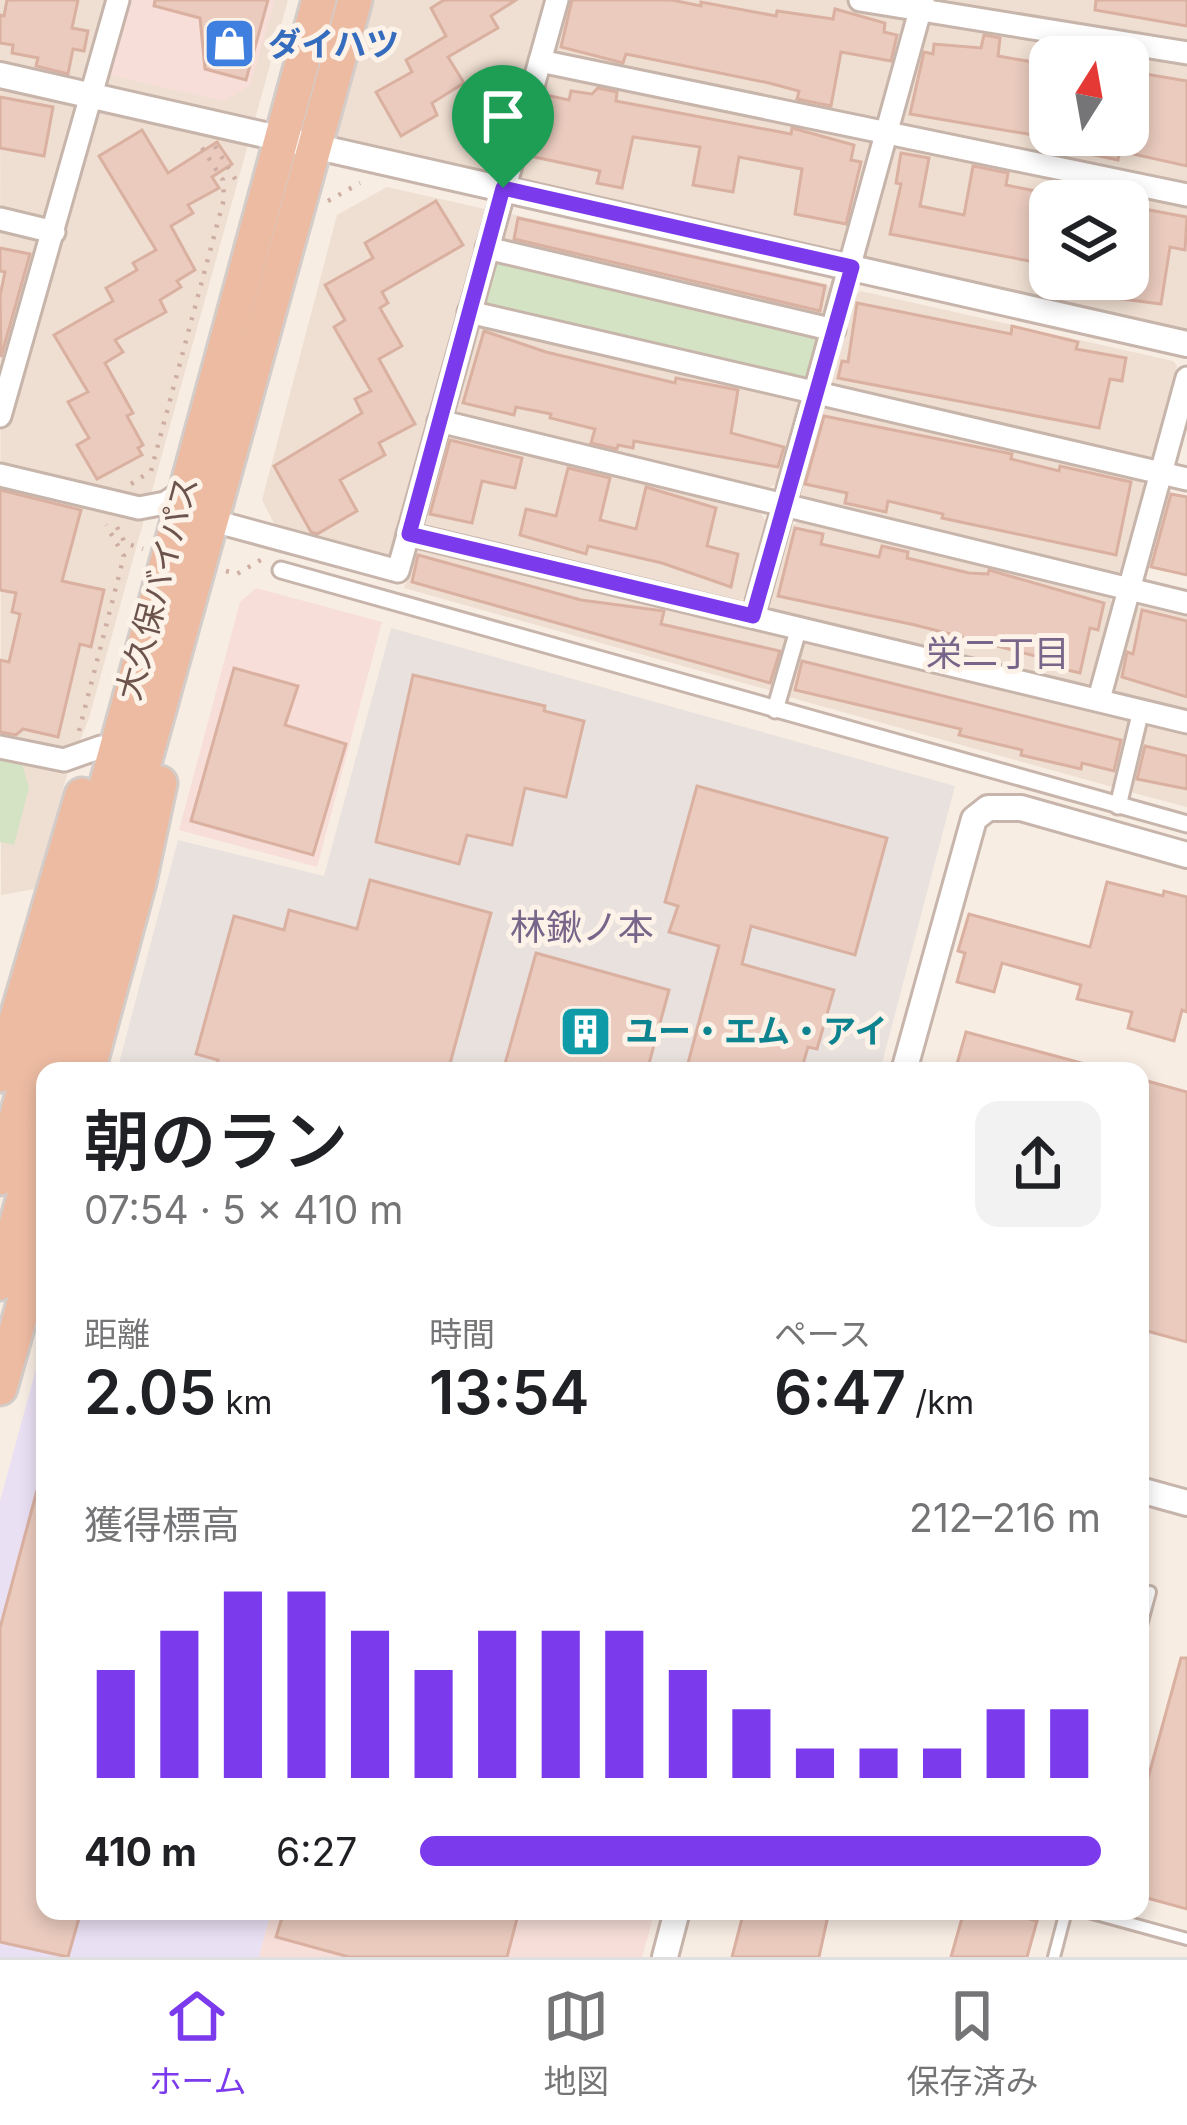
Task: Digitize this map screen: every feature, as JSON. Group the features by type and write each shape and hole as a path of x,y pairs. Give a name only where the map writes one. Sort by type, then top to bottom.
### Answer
{"highway":[{"name":"大久保バイパス","path":"39,1062 178,645 299,141 319,0"},
{"name":"大久保バイパス","path":"61,1062 133,677 182,493 299,141 355,0"},
{"path":"90,1062 140,882 177,700 178,645"},
{"path":"0,1076 81,797 133,677"},
{"name":"大久保バイパス","path":"0,1178 36,1070"},
{"path":"0,1283 36,1153"},
{"path":"0,1388 36,1260"}],"street":[{"path":"0,416 9,348 54,232 118,0"},
{"path":"210,520 398,572 556,0"},
{"path":"860,0 921,6 1187,52"},
{"path":"753,616 921,6"},
{"path":"540,61 1187,195"},
{"path":"0,75 1187,344"},
{"path":"0,219 54,232"},
{"path":"487,248 834,330"},
{"path":"469,312 1187,479"},
{"path":"1099,699 1187,378"},
{"path":"439,421 1187,603"},
{"path":"0,475 149,508 182,493"},
{"path":"409,534 1187,722"},
{"path":"281,570 1187,824"},
{"path":"775,710 799,627"},
{"path":"1118,806 1141,710"},
{"path":"0,747 64,760 101,747"},
{"path":"906,1062 974,819 988,808 1021,808 1187,855"},
{"path":"1149,1492 1187,1503"},
{"path":"665,1957 674,1920"}],"lane":[{"path":"1054,1957 1064,1920"},
{"path":"1117,1920 1187,1939"}],"path":[{"path":"64,760 78,735 124,556 99,513 105,500 151,471 224,199 224,180 194,135"},
{"path":"216,141 214,148 237,182"},
{"path":"322,204 370,177"},
{"path":"216,569 237,574 274,553"}],"shaded area":[{"path":"0,0 288,0 89,718 68,771 35,889 1,895"},
{"path":"130,0 275,0 250,86 223,101 109,75"},
{"path":"355,0 1187,0 1187,344 315,145"},
{"path":"387,187 485,209 395,552 381,559 278,531 262,500 337,215"},
{"path":"507,213 827,284 833,293 826,320 498,246"},
{"path":"861,291 1173,361 1177,366 1155,458 1146,462 835,391 829,384 854,295"},
{"path":"485,325 794,396 799,406 778,483 765,490 458,414 453,404 473,331"},
{"path":"827,405 1139,477 1145,486 1125,569 1114,575 803,500 797,488 819,410"},
{"path":"456,436 758,509 767,523 747,597 738,601 427,529 422,521 445,440"},
{"path":"800,521 1108,594 1114,607 1094,680 1085,685 773,611 768,601 788,527"},
{"path":"420,546 792,636 776,692 404,588"},
{"path":"256,588 382,622 317,867 179,830 240,602"},
{"path":"1142,605 1187,616 1187,711 1117,695 1112,684 1131,614"},
{"path":"391,628 955,786 882,1062 119,1062 178,840 324,876"},
{"path":"804,640 1132,719 1116,788 789,697"},
{"path":"1146,723 1187,733 1187,807 1130,792"},
{"path":"36,1369 36,1920 269,1920 259,1957 0,1957 0,1501"},
{"path":"269,1920 652,1920 642,1957 259,1957"}],"green space":[{"path":"495,257 823,333 813,374 802,383 489,310 483,300"},
{"path":"0,758 22,763 29,788 14,845 0,842"}],"building":[{"path":"7,0 78,0 72,28 88,31 84,51 73,49 68,74 36,66 38,58 12,53 13,45 0,43 0,15 4,16"},
{"name":"ダイハツ","path":"155,0 268,0 246,80 205,69 200,18 154,6"},
{"path":"444,0 516,0 491,16 498,28 448,57 464,83 432,103 437,115 401,136 376,92 412,72 406,60 446,36 431,8"},
{"path":"572,0 672,0 701,6 701,2 776,16 777,11 833,19 835,9 885,23 884,32 897,35 891,61 841,52 831,106 797,99 799,91 769,83 626,54 623,63 561,47"},
{"path":"1096,0 1187,0 1187,26 1095,10"},
{"path":"984,35 1000,38 998,56 1029,61 1029,134 910,114 924,52 933,54 934,44 981,48"},
{"path":"1149,75 1187,81 1187,166 1142,156 1149,156"},
{"path":"598,88 617,92 616,101 791,134 792,128 854,145 851,160 861,162 846,224 795,214 802,169 739,157 733,192 693,185 700,147 633,137 622,188 597,183 600,171 530,156 546,95 569,100 571,91 592,94"},
{"path":"0,97 53,107 44,156 0,148"},
{"path":"142,130 168,173 217,142 232,164 212,177 219,188 188,205 193,213 171,226 195,270 177,281 181,287 160,300 166,312 115,340 123,352 105,363 133,413 127,416 143,445 138,448 142,455 97,479 77,445 89,438 68,402 88,392 54,335 113,301 106,288 137,270 133,263 156,250 99,156"},
{"path":"901,153 929,158 920,206 964,215 973,166 1008,173 1006,185 1029,190 1029,261 890,234 901,184 896,183"},
{"path":"436,201 463,245 382,292 388,303 380,308 402,346 379,359 415,424 379,443 385,455 340,480 357,511 317,534 311,532 274,466 362,413 355,399 371,391 334,327 345,320 325,285 373,258 365,243"},
{"path":"1149,210 1187,217 1185,250 1170,247 1161,304 1130,300 1149,300"},
{"path":"518,218 825,286 820,311 514,239"},
{"path":"0,248 30,254 1,357 0,296 5,272 0,271"},
{"path":"857,303 1011,334 1012,326 1078,342 1076,349 1126,358 1122,381 1110,379 1099,428 838,378 842,361 848,362"},
{"path":"484,331 546,352 675,383 676,378 738,390 731,433 784,447 778,467 634,441 633,448 618,445 617,449 591,443 595,429 550,418 551,414 516,407 514,415 463,403"},
{"path":"824,416 1012,454 1011,459 1059,471 1060,466 1131,482 1116,555 942,518 943,514 888,501 886,512 845,503 847,493 805,484"},
{"path":"450,440 522,458 515,488 482,481 472,523 430,514"},
{"path":"568,468 610,478 600,520 636,529 646,487 716,508 707,546 738,554 731,587 662,563 588,546 586,554 520,535 526,509 556,516"},
{"path":"0,490 81,510 62,581 104,590 91,647 80,644 58,737 23,729 16,735 0,732 0,660 9,662 20,614 12,612 16,593 0,590"},
{"path":"1171,494 1187,497 1187,575 1151,567"},
{"path":"795,528 823,534 821,544 879,557 882,546 908,552 907,558 969,573 988,574 989,570 1104,603 1098,630 1090,628 1080,673 1045,665 1047,659 915,625 778,596"},
{"path":"418,555 581,600 664,611 661,624 780,651 770,683 412,582"},
{"path":"1142,610 1187,621 1187,697 1122,677 1127,652 1133,654"},
{"path":"802,661 1121,740 1114,771 1082,763 1081,769 1021,755 1022,750 959,735 961,729 795,690"},
{"path":"234,668 298,686 285,725 346,744 313,855 191,821"},
{"path":"413,675 545,706 544,711 584,721 566,797 525,788 512,845 467,835 459,864 376,842"},
{"path":"1145,746 1187,756 1187,789 1137,779"},
{"path":"697,786 887,838 855,955 751,926 742,964 834,990 817,1049 808,1047 804,1062 688,1062 719,946 669,932 678,906 665,902"},
{"path":"370,880 491,913 450,1062 217,1062 196,1054 234,916 284,930 289,910 357,929"},
{"path":"1107,882 1187,897 1187,1012 1182,1010 1174,1041 1128,1028 1132,1012 1077,999 1081,985 1002,963 994,992 957,982 965,953 958,951 969,914 1090,947"},
{"name":"ユー・エム・アイ","path":"536,953 669,990 649,1062 506,1062"},
{"path":"966,1032 1078,1062 958,1062"},
{"path":"1149,1081 1187,1092 1187,1342 1149,1331"},
{"path":"36,1494 36,1920 78,1920 68,1957 0,1942 0,1628"},
{"path":"1181,1658 1187,1658 1187,1909 1149,1898 1149,1774"},
{"path":"281,1920 517,1920 507,1957 349,1957 276,1937"},
{"path":"742,1920 827,1920 819,1957 732,1957"},
{"path":"961,1920 1037,1921 1027,1957 951,1957"}],"place":[{"name":"ダイハツ","path":"229,44"},
{"name":"ユー・エム・アイ","path":"586,1031"}],"district":[{"name":"栄二丁目","path":"998,653"},
{"name":"林鍬ノ本","path":"582,927"}],"route":[{"path":"503,188 852,267 753,616 409,534 503,188"}]}
